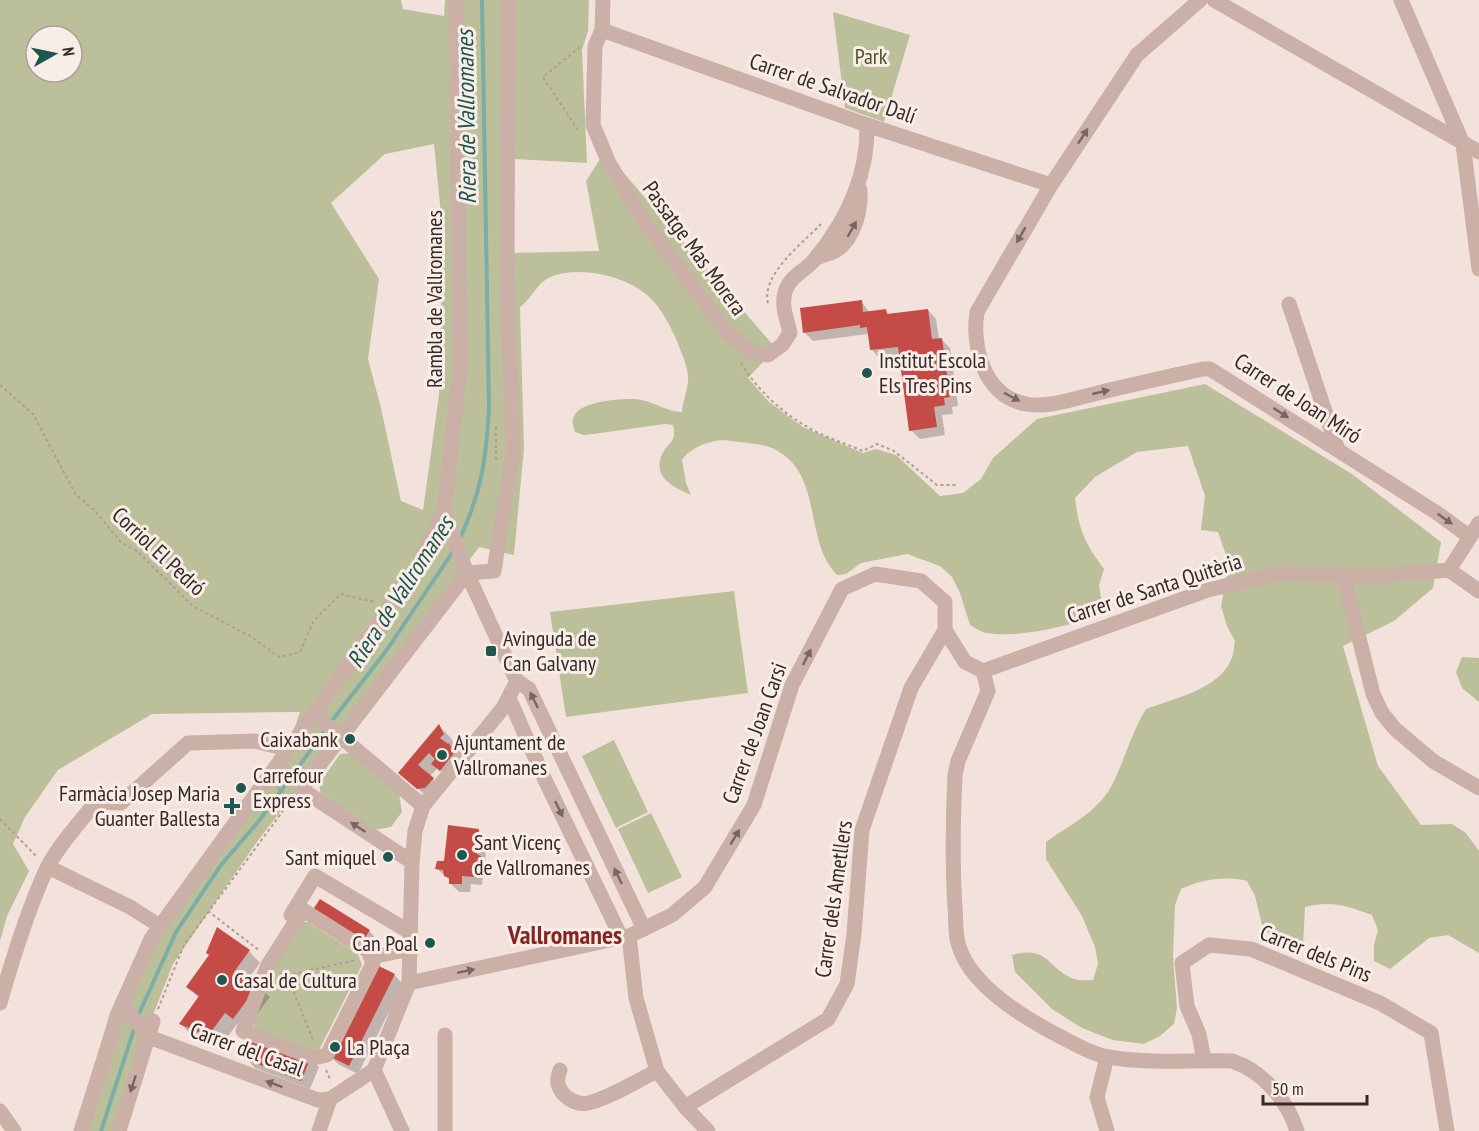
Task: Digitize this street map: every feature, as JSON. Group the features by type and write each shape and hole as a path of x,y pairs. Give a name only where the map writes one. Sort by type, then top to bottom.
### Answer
{"street":[{"name":"Rambla de Vallromanes","path":"81,1131 122,1004 151,939 417,567 444,511 460,368 456,0"},
{"path":"467,573 494,572 513,451 507,269 508,0"},
{"name":"Passatge Mas Morera","path":"603,0 602,30 595,46 593,125 609,163 644,221 727,332 752,353 768,355 782,345 790,333 783,310 785,293 791,279 816,258 845,214 860,184 866,153 867,124"},
{"path":"1051,185 1137,55 1200,0"},
{"path":"1214,0 1479,152"},
{"path":"1401,0 1463,144 1479,269"},
{"name":"Carrer de Salvador Dalí","path":"602,30 867,124 1051,185"},
{"name":"Carrer de Joan Miró","path":"1051,185 976,312 974,330 977,350 987,375 1004,394 1026,404 1044,405 1210,369 1437,513 1470,537"},
{"path":"1288,304 1338,450"},
{"path":"409,983 625,937 644,929 529,689 517,681 467,573 444,511"},
{"path":"1479,523 1449,570 1479,591"},
{"name":"Carrer de Santa Quitèria","path":"983,671 1208,590 1276,574 1367,577 1449,570"},
{"path":"412,862 301,789 467,573"},
{"name":"Carrer de Joan Carsi","path":"644,929 672,915 705,887 754,805 792,685 842,589 875,574 921,581 945,602 945,630"},
{"path":"1345,575 1373,694 1382,712 1395,729 1426,756 1446,771 1479,788"},
{"path":"945,630 965,662 983,671 988,691 958,761 955,775 953,881 957,942 964,959 975,974 1013,1010 1081,1047 1107,1057 1157,1062 1232,1061 1252,1070 1283,1101 1297,1131"},
{"name":"Carrer dels Ametllers","path":"685,1107 828,1019 847,984 854,934 861,830 911,688 945,630"},
{"path":"319,1131 330,1099 374,1070 409,983 412,862 415,831 423,806 504,708 517,681"},
{"path":"509,698 545,780 625,937 636,998 657,1071 685,1107 708,1131"},
{"path":"314,714 423,806"},
{"path":"0,1003 14,953 48,867 96,802 121,803 188,743 255,741 287,749"},
{"path":"48,867 130,907 160,926"},
{"path":"291,915 315,876 410,932"},
{"path":"303,910 368,951 365,958 373,963 327,1055 314,1058 243,1031 303,910"},
{"name":"Carrer dels Pins","path":"1204,1060 1199,1034 1187,1006 1182,963 1209,945 1251,949 1380,1003 1431,1033 1447,1131"},
{"path":"365,958 410,949"},
{"path":"122,1004 148,1037"},
{"path":"119,1131 153,1021"},
{"path":"445,1035 445,1131"},
{"name":"Carrer del Casal","path":"148,1037 318,1100 330,1099"},
{"path":"1107,1057 1097,1097 1107,1131"},
{"path":"374,1070 402,1131"},
{"path":"560,1070 558,1084 572,1101 580,1104 607,1095 657,1071"},
{"path":"0,1111 14,1131"}],"path":[{"path":"582,136 543,78 602,30"},
{"path":"769,306 767,290 776,272 821,224"},
{"path":"740,362 770,398 804,425 863,451 876,444 894,451 937,486 956,485"},
{"name":"Corriol El Pedró","path":"0,385 33,414 76,495 94,510 121,542 137,551 193,606 250,636 279,657 300,652 314,620 341,594 390,606"},
{"path":"153,1021 184,945 288,802 301,789"},
{"path":"0,819 48,867"},
{"path":"208,911 287,975 318,1052"},
{"path":"287,975 365,958"}],"green space":[{"path":"0,0 401,0 403,9 444,16 445,0 501,0 503,253 599,251 586,181 607,148 615,163 774,346 765,360 748,378 768,401 803,427 863,453 876,449 896,455 940,496 963,493 981,479 993,458 1037,419 1205,384 1352,474 1441,542 1433,588 1394,621 1343,646 1378,766 1421,825 1452,824 1466,833 1479,851 1479,953 1448,935 1429,938 1390,969 1374,961 1374,945 1378,930 1372,915 1339,905 1323,904 1305,907 1303,946 1277,939 1263,929 1255,896 1247,881 1222,879 1205,881 1181,889 1175,905 1173,957 1177,1008 1174,1024 1160,1036 1144,1044 1113,1040 1080,1027 1052,1009 1015,972 1012,955 1033,953 1040,955 1074,979 1093,980 1098,964 1095,947 1082,916 1046,859 1046,842 1091,811 1106,795 1117,776 1136,727 1146,709 1206,686 1225,670 1232,658 1235,641 1227,626 1221,606 1229,564 1218,532 1201,530 1205,496 1188,446 1137,452 1095,477 1075,498 1084,536 1104,569 1099,585 1102,604 1092,618 1026,633 985,632 970,625 960,593 952,577 940,566 907,554 861,563 846,574 837,575 826,560 807,489 800,473 789,459 772,448 725,440 698,447 682,460 686,483 691,495 666,480 660,469 662,454 673,439 673,425 665,424 584,435 575,432 573,421 576,413 599,402 636,399 682,412 688,376 684,358 670,326 658,306 645,294 634,286 595,273 556,275 544,281 520,307 524,448 514,555 479,547 365,703 256,843 173,964 132,1068 116,1131 75,1131 110,1013 168,904 293,732 300,712 152,714 58,770 25,817 13,844 29,871 7,916 0,941","holes":["434,144 443,234 439,395 423,510 401,501 368,359 379,279 331,203 385,154"]},
{"path":"514,0 589,0 588,31 582,50 587,163 515,159"},
{"name":"Park","path":"833,12 910,35 884,122 845,108"},
{"path":"734,591 748,693 566,717 550,612"},
{"path":"1462,657 1479,658 1479,702 1462,688 1456,672"},
{"path":"614,740 648,812 616,828 582,756"},
{"path":"351,753 399,793 402,812 391,827 374,830 321,795 319,784 340,754"},
{"path":"651,813 682,877 648,893 618,829"},
{"path":"303,922 308,922 358,954 362,965 318,1052 254,1028 253,1024 273,969"}],"building":[{"path":"862,300 863,312 886,309 887,314 928,309 932,339 942,338 950,397 944,398 945,405 934,407 937,427 909,431 898,347 870,350 867,327 860,328 860,325 803,333 800,308"},
{"name":"Ajuntament de Vallromanes","path":"439,724 444,734 440,738 449,743 454,753 440,771 431,764 435,759 429,753 418,765 434,778 425,788 417,789 398,773"},
{"name":"Sant Vicenç de Vallromanes","path":"448,825 479,829 477,854 483,861 480,865 475,866 474,877 462,876 462,884 449,884 449,878 444,876 443,870 435,869 437,861 444,861"},
{"path":"320,899 370,930 360,945 310,914"},
{"name":"Casal de Cultura","path":"217,927 250,950 234,972 240,976 243,972 259,984 233,1019 225,1013 208,1036 179,1024 199,996 186,987 209,955 206,953"},
{"path":"373,963 395,974 349,1066 327,1055"},
{"path":"254,1035 311,1057 301,1081 245,1059"}],"waterway":[{"name":"Riera de Vallromanes","path":"460,538 482,475 489,408 482,0"},
{"name":"Riera de Vallromanes","path":"331,722 386,651 454,550"},
{"name":"Riera de Vallromanes","path":"138,1016 176,932 221,865 258,822 327,728"},
{"name":"Riera de Vallromanes","path":"101,1131 135,1026"}],"place":[{"name":"Institut Escola Els Tres Pins","path":"867,373"},
{"name":"Avinguda de Can Galvany","path":"491,651"},
{"name":"Caixabank","path":"350,739"},
{"name":"Ajuntament de Vallromanes","path":"442,755"},
{"name":"Carrefour Express","path":"241,788"},
{"name":"Farmàcia Josep Maria Guanter Ballesta","path":"232,806"},
{"name":"Sant Vicenç de Vallromanes","path":"462,855"},
{"name":"Sant miquel","path":"388,857"},
{"name":"Can Poal","path":"430,943"},
{"name":"Casal de Cultura","path":"222,980"},
{"name":"La Plaça","path":"335,1047"}],"district":[{"name":"Vallromanes","path":"565,934"}]}
